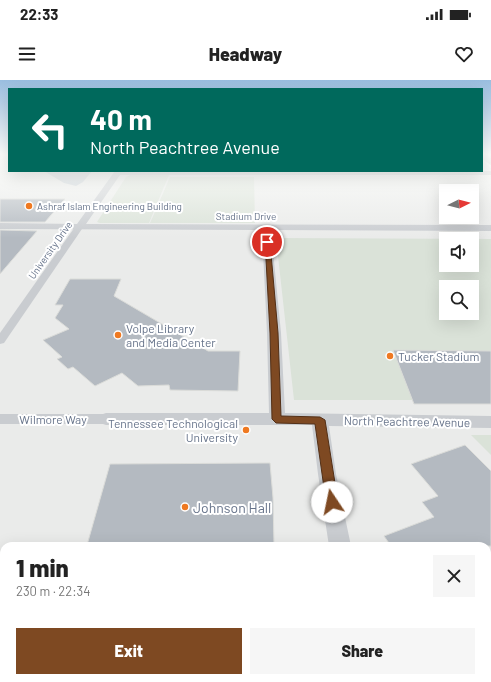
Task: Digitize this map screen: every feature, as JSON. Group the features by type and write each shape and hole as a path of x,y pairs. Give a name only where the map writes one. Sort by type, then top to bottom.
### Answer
{"street":[{"name":"University Drive","path":"0,341 111,182"},
{"name":"Stadium Drive","path":"0,226 491,228"},
{"path":"266,227 274,333 276,419"},
{"name":"Wilmore Way","path":"0,419 106,419"},
{"name":"North Peachtree Avenue","path":"106,419 276,419 491,422"},
{"path":"320,420 327,474 339,542"},
{"path":"0,633 0,666"}],"shaded area":[{"name":"Tennessee Technological University","path":"0,182 491,182 491,542 0,542"},
{"path":"62,182 83,182 76,186"},
{"path":"123,182 166,182 149,223 97,222"},
{"path":"168,182 254,182 255,223 150,223"},
{"name":"Tucker Stadium","path":"276,238 439,239 439,272 479,272 479,239 491,239 491,400 294,400"},
{"path":"471,435 491,435 491,455"}],"building":[{"name":"Ashraf Islam Engineering Building","path":"0,199 65,199 45,222 0,222"},
{"path":"0,230 37,231 0,274"},
{"name":"Volpe Library and Media Center","path":"70,279 121,279 114,296 208,351 240,351 238,391 170,390 169,385 138,386 122,373 95,386 73,367 68,369 57,359 62,357 43,340 69,329 55,318 63,305 55,305"},
{"path":"393,350 491,351 491,404 414,404"},
{"path":"465,445 491,471 491,542 388,542 384,536 434,517 422,502 438,496 411,464"},
{"name":"Johnson Hall","path":"270,463 273,498 274,542 88,542 110,464"}],"place":[{"name":"Ashraf Islam Engineering Building","path":"29,206"},
{"name":"Volpe Library and Media Center","path":"118,335"},
{"name":"Tucker Stadium","path":"390,356"},
{"name":"Tennessee Technological University","path":"246,430"},
{"name":"Johnson Hall","path":"185,507"}],"route":[{"path":"267,242 274,333 276,419 320,420 332,502"}]}
